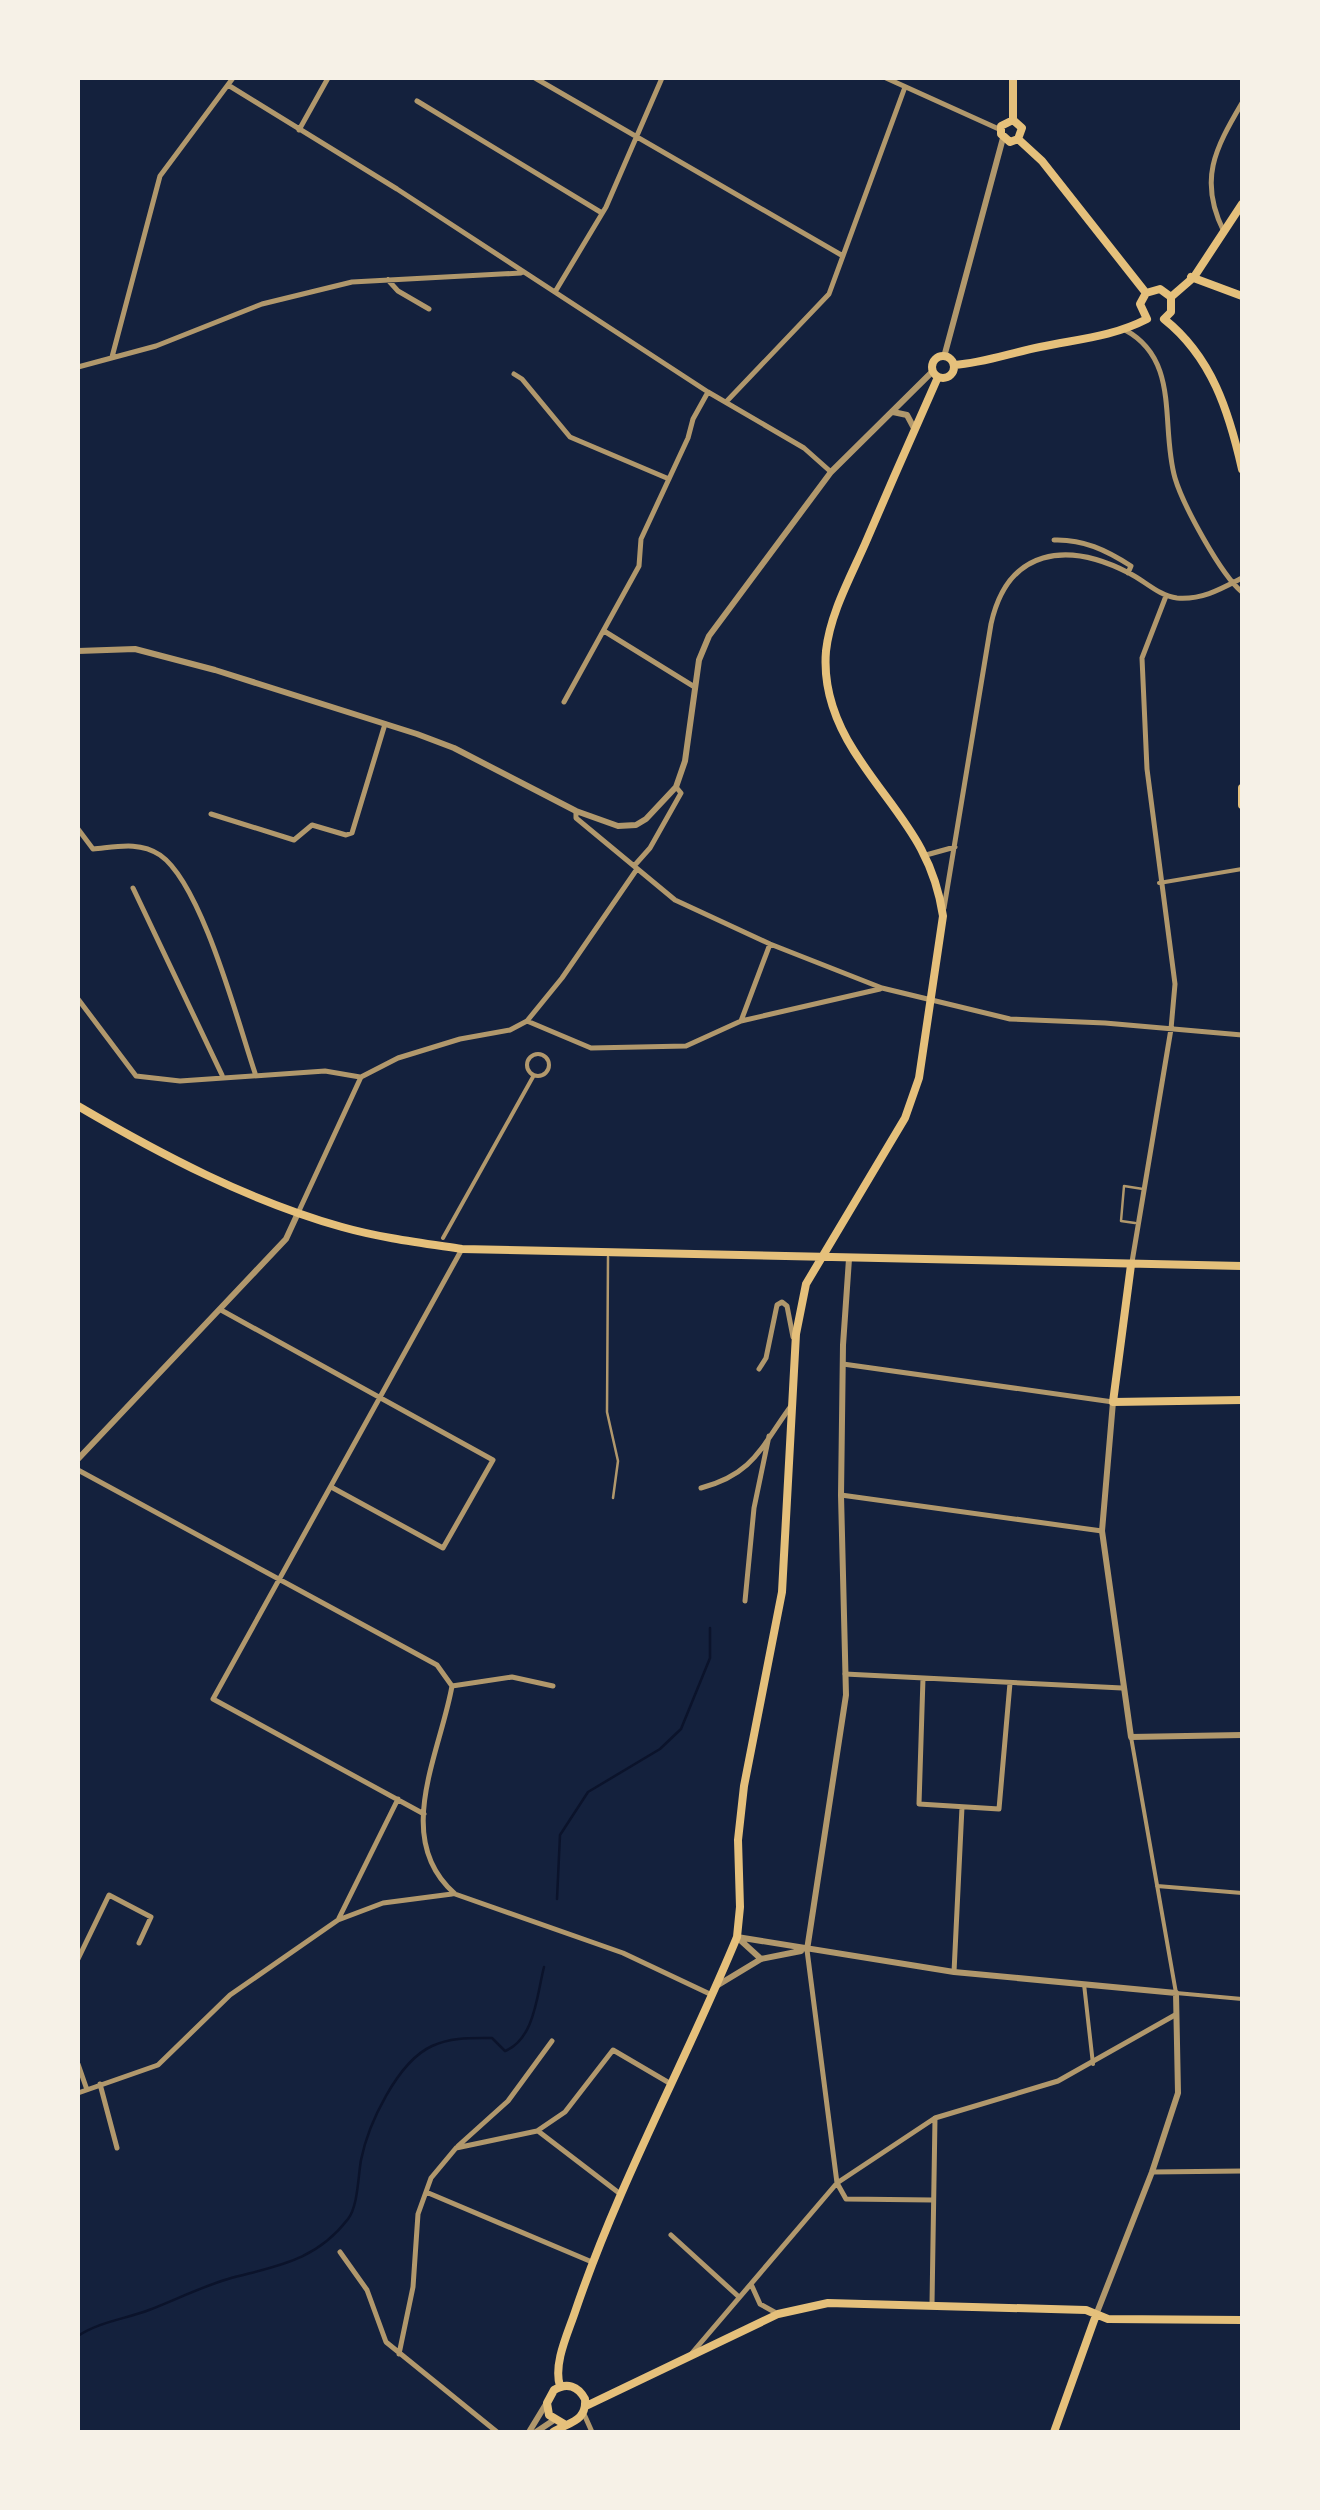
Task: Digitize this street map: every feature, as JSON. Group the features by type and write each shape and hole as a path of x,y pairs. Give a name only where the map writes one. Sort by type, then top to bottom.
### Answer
{"main road":[{"path":"1013,78 1013,120 1022,128 1018,139 1010,142 1002,134 1004,122 1013,120"},
{"path":"1018,139 1042,161 1146,292"},
{"path":"1170,295 1191,276 1242,204"},
{"path":"1191,276 1242,296"},
{"path":"1146,292 1155,289 1170,295"},
{"path":"1146,292 1140,308 1156,322 1171,312 1170,295"},
{"path":"564,2386 559,2371 618,2193 738,1937 738,1840 744,1786 782,1592 795,1350 806,1284 905,1118 919,1078 943,916 934,872 837,723 826,676 828,640 840,600 915,430 935,374 933,362 944,356 954,365 978,363 1125,330 1147,318"},
{"path":"1164,320 1187,337 1214,381 1230,416 1242,469"},
{"path":"935,374 950,376 954,365"},
{"path":"1242,788 1242,804"},
{"path":"78,1106 178,1160 298,1213 385,1238 462,1249 1242,1266"},
{"path":"1131,1265 1112,1402 1242,1400"},
{"path":"551,2432 596,2401 691,2354 778,2314 828,2303 1086,2310 1108,2320 1242,2320"},
{"path":"1054,2432 1096,2315"},
{"path":"551,2432 554,2420 546,2403 554,2390 564,2386 582,2392 584,2412"},
{"path":"554,2420 564,2424"}],"street":[{"path":"112,358 160,176 233,78"},
{"path":"299,130 328,78"},
{"path":"535,78 843,256"},
{"path":"556,292 602,213 662,78"},
{"path":"886,78 1002,134 944,356"},
{"path":"228,85 397,188 708,392 804,448 831,472"},
{"path":"726,402 829,294 905,87"},
{"path":"417,101 602,213"},
{"path":"1224,232 1213,209 1212,163 1218,143 1242,103"},
{"path":"78,367 156,346 262,304 352,282 524,273"},
{"path":"388,280 398,291 430,309"},
{"path":"1125,330 1154,352 1164,388 1175,481 1232,584 1242,592"},
{"path":"514,374 570,437 669,479"},
{"path":"78,651 135,649 216,670 436,740 576,812 618,826 636,825 656,812 676,787 684,761 693,686 710,636 831,472 935,374"},
{"path":"564,702 639,566 640,539 708,392"},
{"path":"892,412 907,415 915,430"},
{"path":"1054,540 1076,539 1110,552 1132,566 1128,573"},
{"path":"943,916 992,624 1001,592 1020,570 1045,556 1077,554 1128,573 1166,596 1180,598 1210,595 1242,578"},
{"path":"1131,1265 1171,1029 1175,984 1147,760 1142,658 1166,596"},
{"path":"604,631 693,686"},
{"path":"210,814 294,840 312,825 346,835 352,833 385,724"},
{"path":"78,1460 286,1238 361,1078 398,1058 460,1038 510,1030 527,1021 562,978 650,848 680,793 676,787"},
{"path":"576,812 576,818 675,900 770,944 882,988 1010,1019 1242,1035"},
{"path":"78,830 93,848 137,845 162,856 184,885 213,946 255,1073"},
{"path":"926,856 955,847"},
{"path":"1160,882 1242,869"},
{"path":"133,888 222,1076"},
{"path":"741,1021 770,944"},
{"path":"527,1021 591,1048 686,1046 741,1021 882,988"},
{"path":"78,999 136,1076 180,1081 325,1071 361,1078"},
{"path":"534,1055 542,1055 549,1062 548,1070 540,1076 534,1074 528,1063 534,1055"},
{"path":"442,1238 534,1074"},
{"path":"424,1814 214,1699 462,1249"},
{"path":"849,1259 841,1495 846,1695 807,1950 837,2183 846,2199 932,2200"},
{"path":"759,1369 766,1358 777,1305 782,1302 788,1306 795,1350"},
{"path":"221,1310 493,1460 442,1548 332,1487"},
{"path":"843,1364 1112,1402 1102,1530 1122,1688 1176,1993 1178,2093 1096,2315"},
{"path":"701,1488 737,1476 754,1460 792,1405"},
{"path":"745,1601 754,1508 769,1436"},
{"path":"78,1470 437,1665 452,1686"},
{"path":"841,1495 1102,1530"},
{"path":"845,1674 1122,1688"},
{"path":"452,1686 512,1676 553,1686"},
{"path":"924,1678 919,1804 962,1807 1000,1809 1010,1683"},
{"path":"452,1686 436,1743 424,1814 427,1859 438,1879 455,1894 623,1953 712,1996"},
{"path":"1131,1736 1242,1735"},
{"path":"338,1920 398,1799"},
{"path":"954,1972 962,1807"},
{"path":"1157,1886 1242,1893"},
{"path":"78,2093 158,2065 230,1995 338,1920 382,1903 455,1894"},
{"path":"78,1959 109,1895 151,1917 139,1943"},
{"path":"1156,1934 1166,1933"},
{"path":"738,1937 954,1972 1100,1981 1242,1999"},
{"path":"738,1937 761,1959"},
{"path":"718,1985 761,1959 807,1950"},
{"path":"1084,1982 1093,2064"},
{"path":"691,2354 837,2183 935,2118 1058,2082 1178,2014"},
{"path":"399,2354 412,2287 418,2214 431,2178 456,2148 508,2101 552,2042"},
{"path":"456,2148 538,2131 565,2112 613,2050 670,2084"},
{"path":"78,2064 86,2088"},
{"path":"100,2083 117,2148"},
{"path":"932,2304 935,2118"},
{"path":"538,2131 618,2193"},
{"path":"1152,2172 1242,2171"},
{"path":"426,2192 592,2262"},
{"path":"671,2235 739,2297"},
{"path":"340,2252 367,2290 386,2342 497,2432"},
{"path":"750,2283 760,2304 778,2314"},
{"path":"532,2432 546,2403"},
{"path":"584,2412 592,2432"},
{"path":"532,2432 554,2420"}],"lane":[{"path":"1139,1223 1121,1221 1124,1186 1144,1189"},
{"path":"608,1252 606,1412 618,1461 614,1498"}],"waterway":[{"path":"557,1899 560,1835 588,1792 660,1749 681,1729 710,1658 710,1628"},
{"path":"78,2336 218,2282 278,2266 322,2245 351,2213 370,2130 386,2096 407,2066 432,2046 454,2040 492,2038 505,2051 515,2045 529,2026 544,1967"}]}
